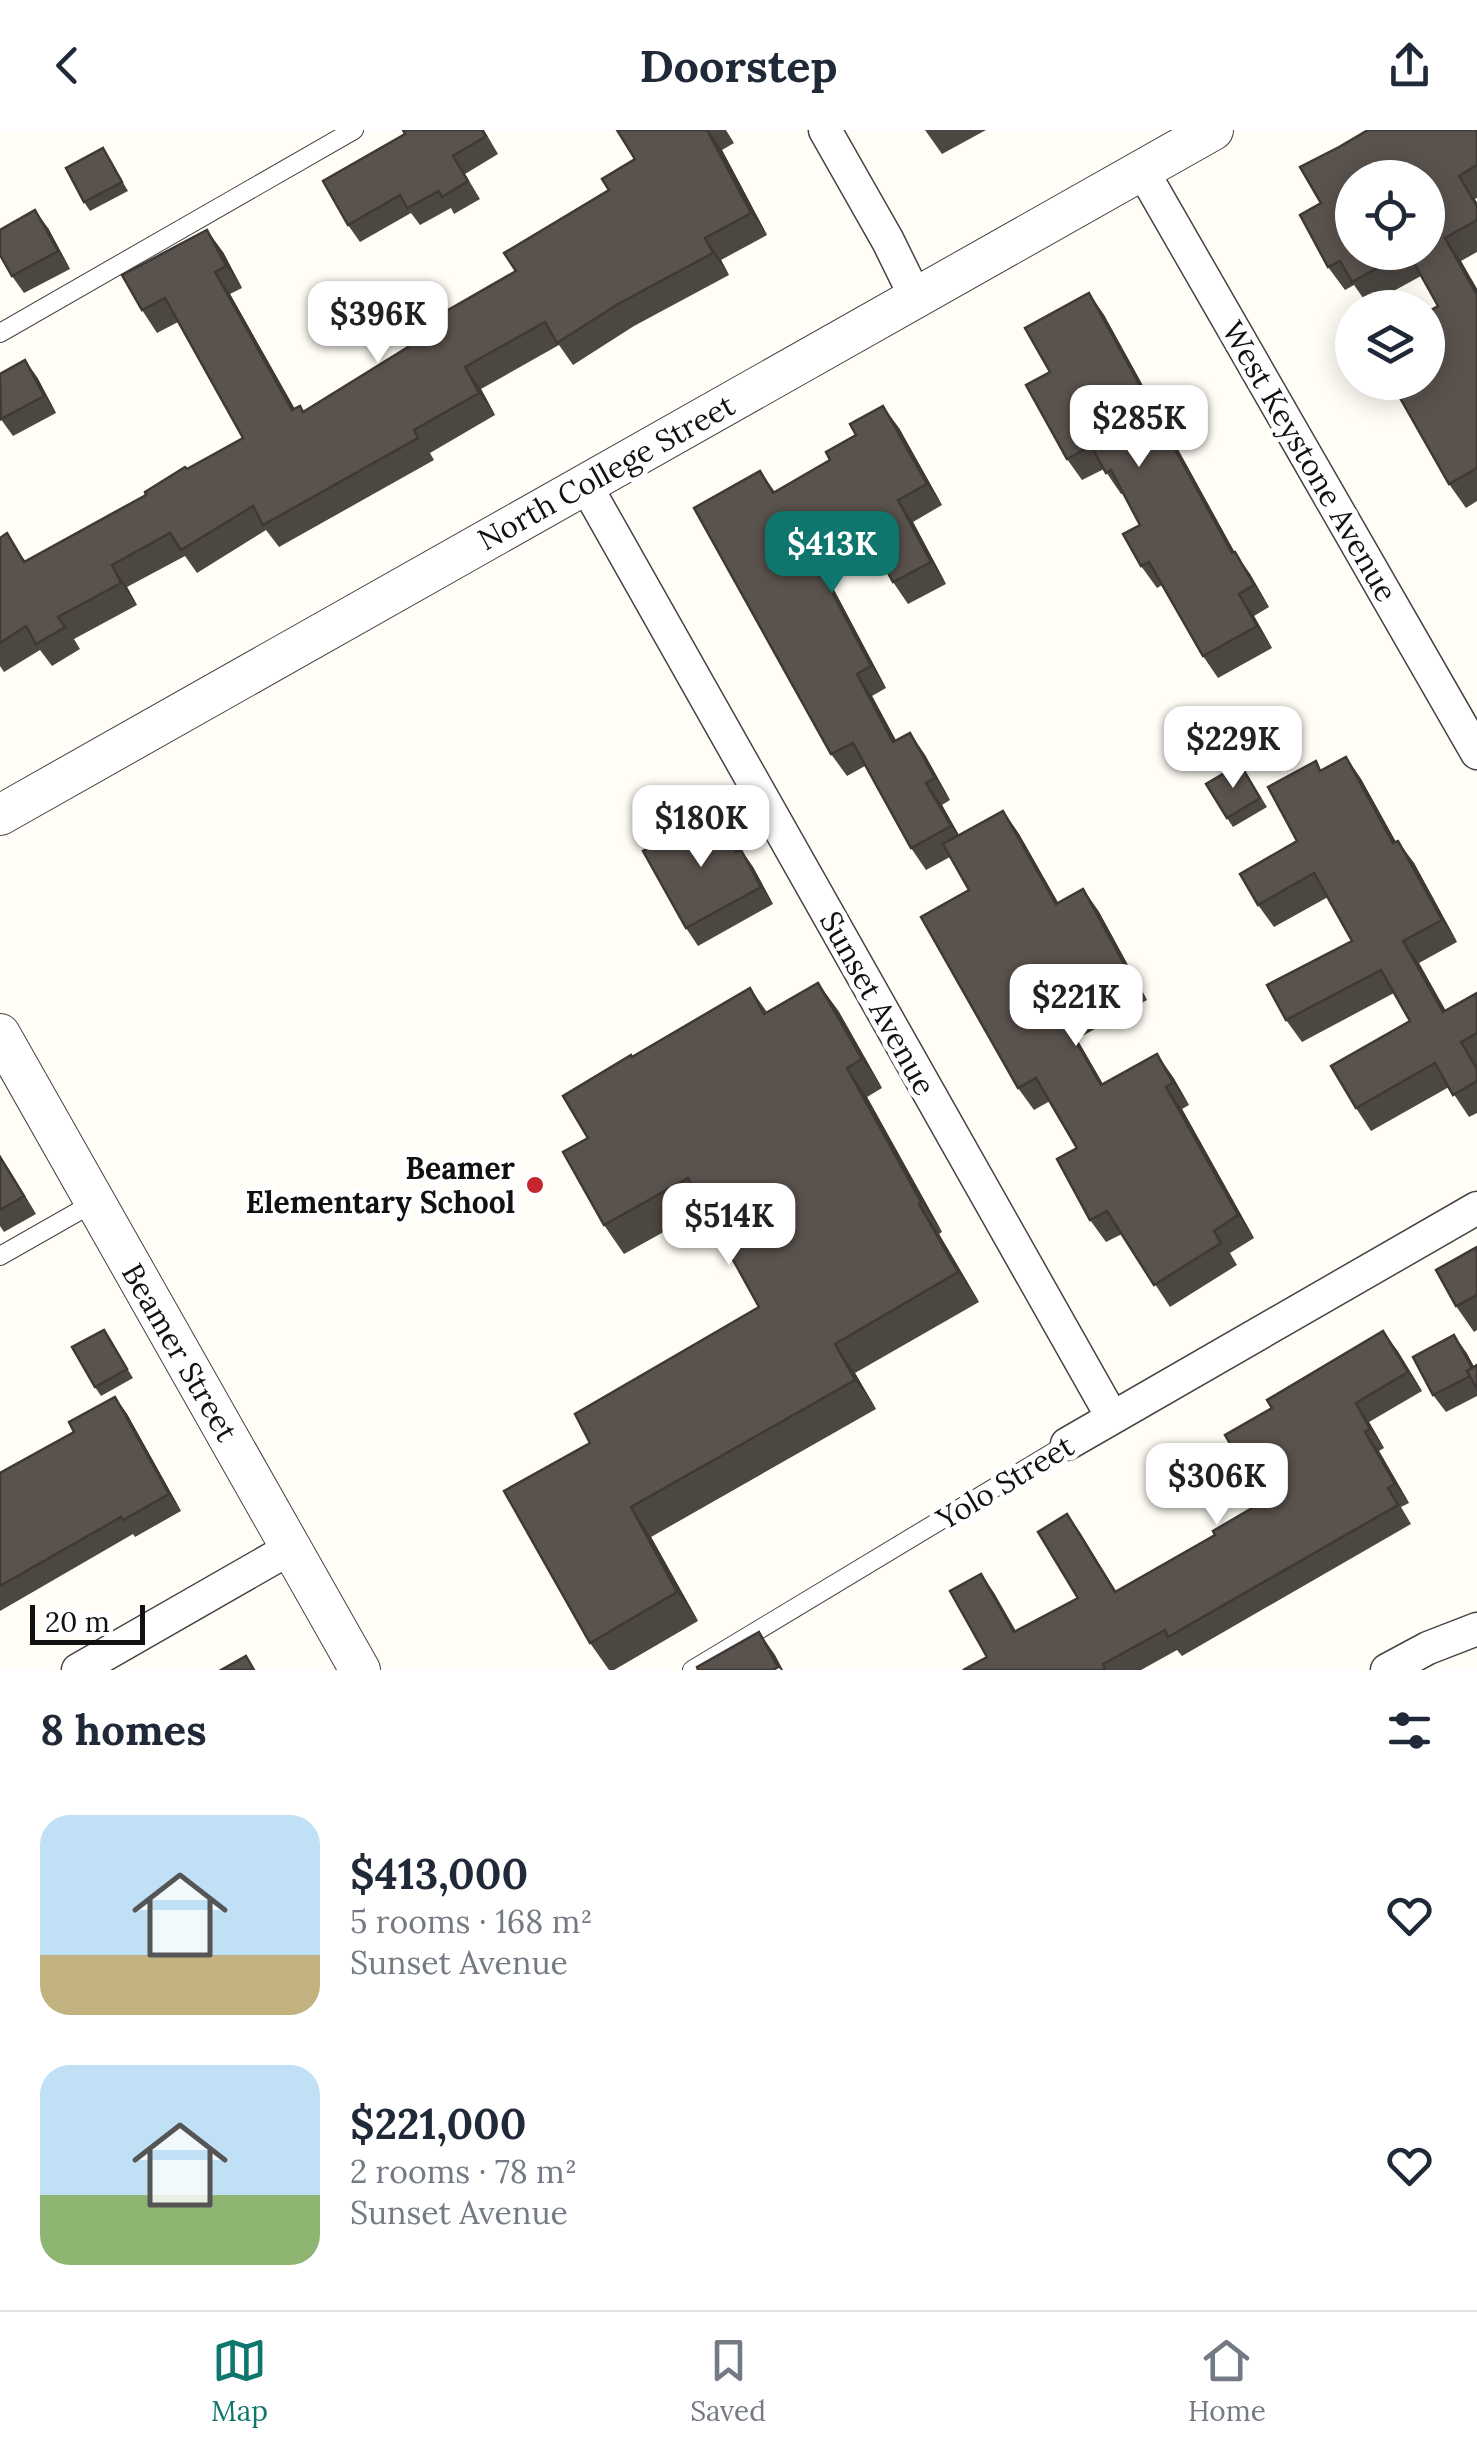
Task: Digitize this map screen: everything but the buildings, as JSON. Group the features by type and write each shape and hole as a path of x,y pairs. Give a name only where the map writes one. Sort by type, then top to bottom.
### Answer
{"street":[{"path":"825,130 916,298"},
{"name":"North College Street","path":"0,815 1213,130"},
{"name":"West Keystone Avenue","path":"1142,170 1477,753"},
{"name":"Sunset Avenue","path":"585,484 1112,1417"},
{"name":"Beamer Street","path":"0,1034 360,1670"},
{"name":"Yolo Street","path":"1067,1444 1477,1208"},
{"path":"78,1670 291,1548"},
{"path":"1388,1670 1428,1648 1477,1629"}],"lane":[{"path":"0,334 354,130"},
{"path":"0,1256 95,1202"},
{"name":"Yolo Street","path":"692,1670 1067,1444"}],"place":[{"name":"Beamer Elementary School","path":"535,1185"}]}
